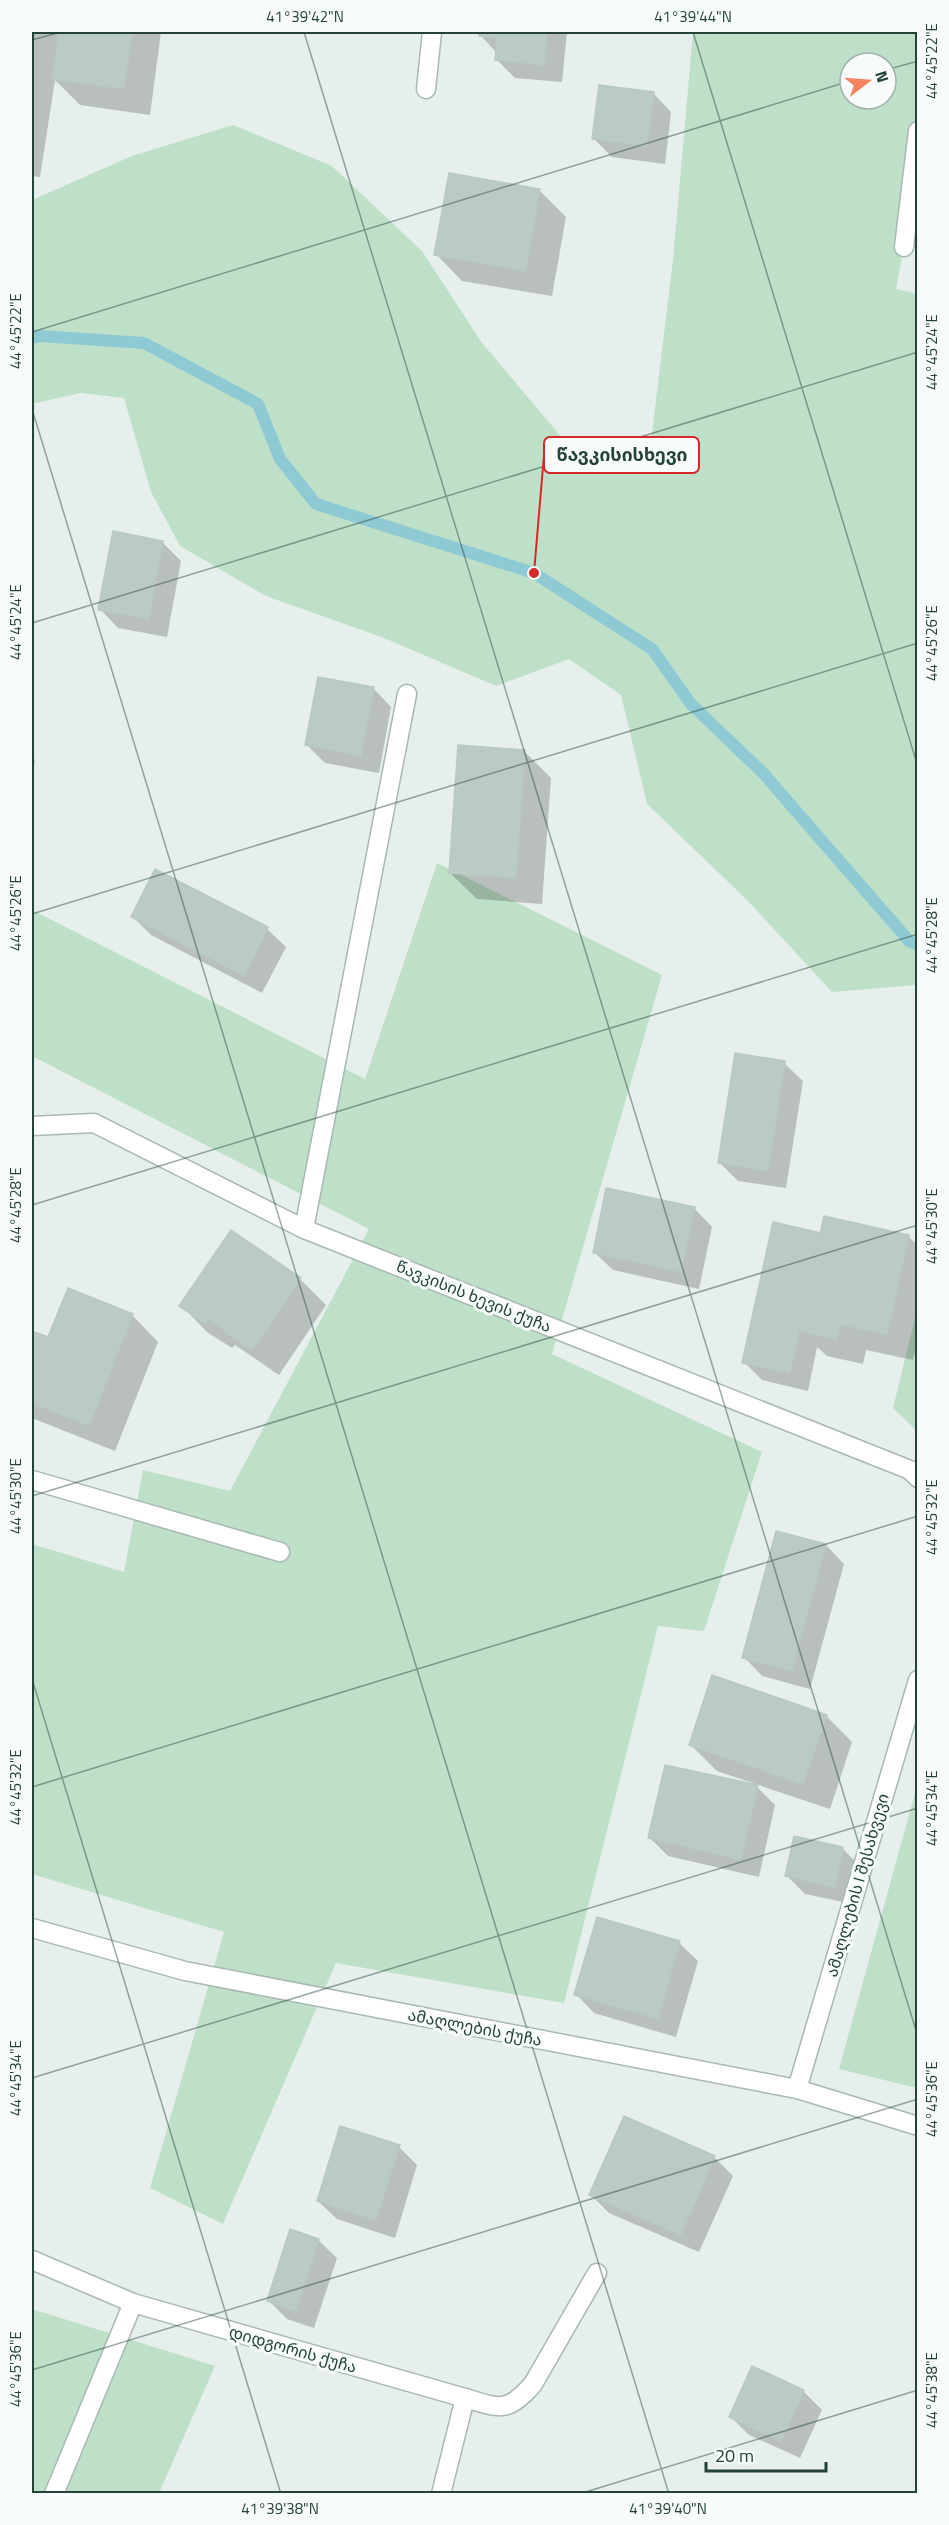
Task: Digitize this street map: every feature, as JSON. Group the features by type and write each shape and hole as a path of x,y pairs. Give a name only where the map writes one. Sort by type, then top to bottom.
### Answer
{"street":[{"path":"426,89 432,32"},
{"path":"904,247 918,131"},
{"path":"304,1229 407,694"},
{"name":"წავკისის ხევის ქუჩა","path":"32,1126 94,1123 304,1229 910,1470 918,1478"},
{"path":"32,1480 280,1552"},
{"name":"ამაღლების I შესახვევი","path":"797,2090 918,1680"},
{"name":"ამაღლების ქუჩა","path":"32,1928 185,1971 797,2090 918,2126"},
{"name":"დიდგორის ქუჩა","path":"32,2260 133,2303 498,2408 510,2406 533,2384 597,2273"},
{"path":"54,2493 133,2303"},
{"path":"441,2493 465,2398"}],"green space":[{"path":"693,32 917,32 917,131 904,247 896,289 918,294 917,985 832,992 748,901 647,804 621,695 569,659 496,686 384,638 266,596 180,546 151,492 124,398 80,393 32,404 32,200 132,156 233,125 332,166 422,251 482,343 564,440 648,466 673,260"},
{"path":"437,863 662,975 552,1354 762,1452 704,1631 658,1626 564,2003 336,1963 223,2224 150,2188 224,1932 32,1874 32,1544 124,1572 143,1470 230,1491 369,1229 32,1056 32,910 365,1079"},
{"path":"917,1310 918,1431 893,1408"},
{"path":"917,1786 918,2088 839,2069"},
{"path":"32,2309 215,2366 159,2493 32,2493"}],"building":[{"path":"59,32 132,32 124,89 52,79"},
{"path":"479,32 547,32 544,65 495,60 497,38 479,36"},
{"path":"599,85 654,92 647,146 592,139"},
{"path":"449,173 540,189 526,271 434,255"},
{"path":"113,531 163,541 149,619 98,610"},
{"path":"318,677 374,687 361,756 305,745"},
{"path":"458,745 525,750 516,878 449,873"},
{"path":"155,869 268,927 244,976 131,917"},
{"path":"735,1053 785,1061 768,1171 718,1163"},
{"path":"606,1188 695,1207 681,1272 593,1253"},
{"path":"824,1216 909,1235 887,1335 840,1324 837,1339 799,1331"},
{"path":"773,1222 821,1233 790,1373 742,1363"},
{"path":"231,1230 301,1278 252,1350 208,1319 205,1323 179,1306"},
{"path":"68,1288 133,1314 89,1426 32,1403 32,1331 48,1337"},
{"path":"776,1531 826,1544 792,1671 742,1658"},
{"path":"712,1675 827,1715 803,1784 689,1745"},
{"path":"665,1765 758,1785 741,1860 648,1838"},
{"path":"794,1836 843,1847 835,1887 785,1876"},
{"path":"597,1917 680,1941 658,2019 574,1995"},
{"path":"624,2116 715,2156 681,2235 589,2195"},
{"path":"340,2126 400,2145 376,2220 317,2201"},
{"path":"290,2229 319,2239 296,2311 267,2301"},
{"path":"752,2366 804,2390 781,2441 729,2417"}],"waterway":[{"path":"32,338 40,336 144,343 258,404 280,459 316,504 534,573 652,649 691,704 763,773 909,941 918,945"}],"place":[{"name":"წავკისისხევი","path":"534,573"}]}
